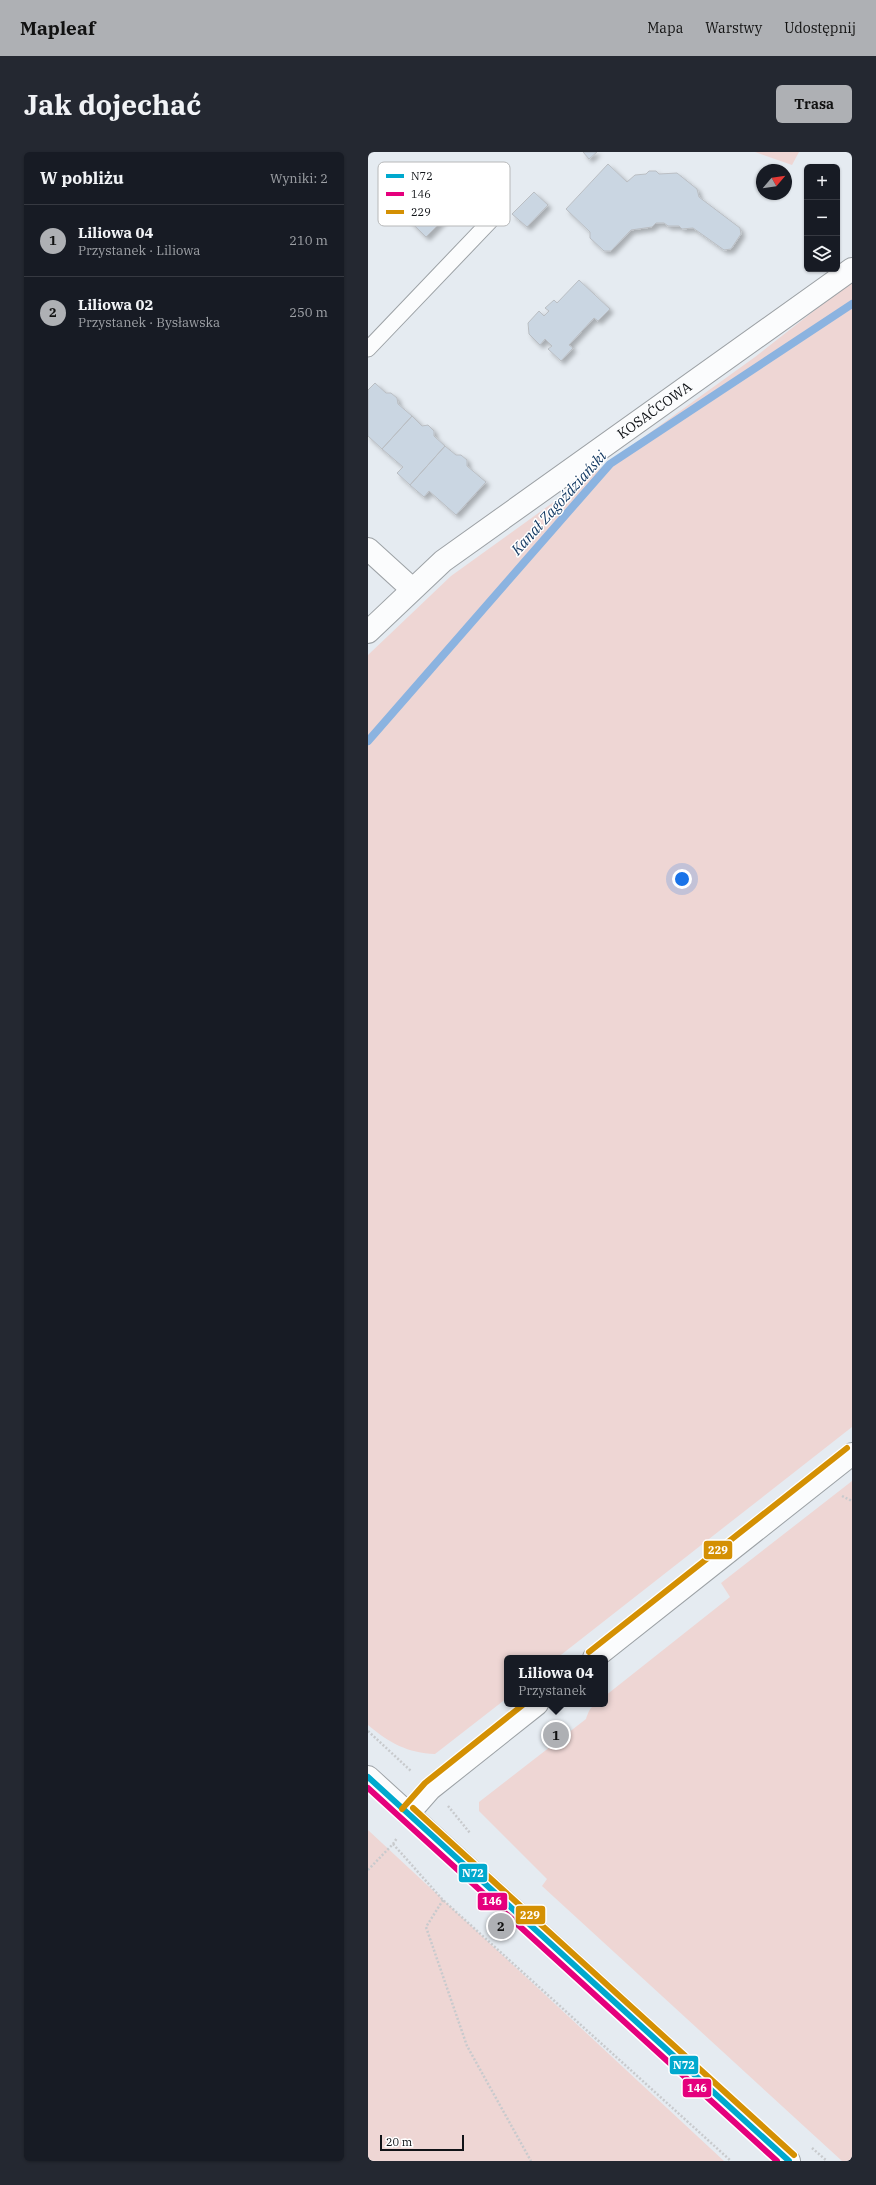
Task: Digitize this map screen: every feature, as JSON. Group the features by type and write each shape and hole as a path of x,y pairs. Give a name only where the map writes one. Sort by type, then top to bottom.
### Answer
{"street":[{"name":"KOSAĆCOWA","path":"368,632 443,561 852,269"},
{"path":"368,549 412,589"},
{"path":"598,1655 852,1454"},
{"path":"408,1814 430,1788 532,1707"},
{"path":"368,1777 789,2161"}],"lane":[{"path":"368,349 486,226"}],"path":[{"path":"368,1870 393,1844 408,1814"},
{"path":"393,1844 443,1900 732,2161"},
{"path":"443,1900 426,1927 467,2046 531,2161"}],"shaded area":[{"path":"755,152 799,152 792,165"},
{"path":"852,281 852,1427 561,1655 504,1655 504,1700 435,1754 416,1752 391,1742 368,1725 368,655 451,576 755,357"},
{"path":"852,1481 852,2161 842,2161 542,1886 547,1879 479,1811 479,1802 586,1719 592,1707 608,1707 608,1694 730,1597 721,1583"},
{"path":"368,1830 724,2161 368,2161"}],"building":[{"path":"583,152 597,152 589,159"},
{"path":"608,164 627,182 635,175 646,174 649,171 656,171 659,174 677,173 697,189 699,197 740,228 741,234 731,249 724,250 693,228 682,229 679,226 668,226 664,223 656,223 652,227 631,230 611,251 604,251 590,238 590,232 566,209"},
{"path":"534,192 548,205 527,227 512,214"},
{"path":"415,226 437,226 426,237"},
{"path":"579,280 610,309 598,321 594,318 569,345 573,348 561,361 548,349 552,346 545,339 540,345 529,334 528,323 539,311 544,316 549,311 545,308 554,300 557,303"},
{"path":"375,383 386,393 391,393 397,398 398,404 412,416 382,449 368,436 368,390"},
{"path":"412,416 422,426 428,425 434,431 434,436 445,446 410,485 397,473 403,467 382,449"},
{"path":"445,446 456,455 461,455 467,460 467,466 486,482 456,515 429,491 424,497 410,485"}],"waterway":[{"name":"Kanał Zagoździański","path":"368,741 610,464 852,304"}],"transit line":[{"name":"229","path":"589,1652 847,1448"},
{"name":"229","path":"402,1809 425,1783 520,1707"},
{"name":"N72","path":"368,1777 789,2161"},
{"name":"146","path":"368,1788 777,2161"},
{"name":"229","path":"413,1808 794,2155"}],"place":[{"name":"Liliowa 04","path":"556,1735"},
{"name":"Liliowa 02","path":"501,1926"}]}
